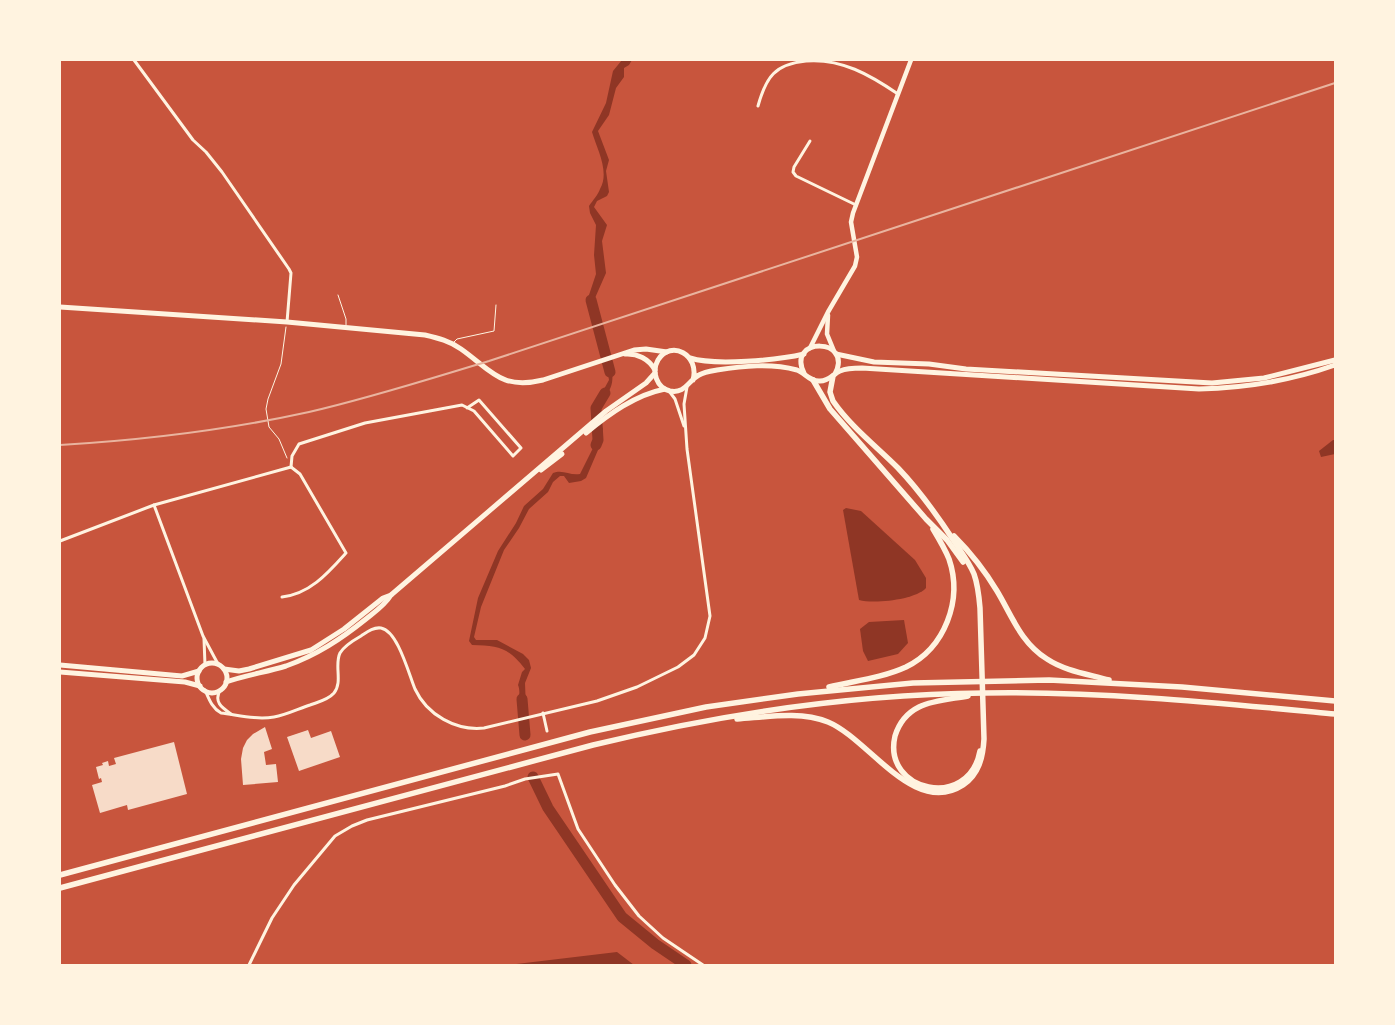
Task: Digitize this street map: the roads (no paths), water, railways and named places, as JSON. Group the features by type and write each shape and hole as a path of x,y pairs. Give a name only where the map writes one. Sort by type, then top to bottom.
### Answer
{"highway":[{"path":"707,720 788,716 811,717 844,731 910,784 920,790 937,793 960,786 968,780 977,770 983,754 980,608 976,582 968,561 920,494 897,467 875,448 837,407 830,392 834,375"},
{"path":"813,380 830,409 964,562 971,577 976,608 980,665"},
{"path":"798,694 901,669 921,657 938,639 946,625 951,610 954,581 952,568 945,549 926,520"},
{"path":"946,528 966,548 987,574 1019,632 1034,649 1046,659 1061,666 1120,682"},
{"path":"60,875 590,732 697,709 798,694 856,687 960,681 1049,680 1120,682 1335,701"},
{"path":"981,711 979,755 973,769 963,780 954,786 928,788 913,781 904,774 896,758 894,744 897,731 905,717 913,710 926,704 985,693"},
{"path":"60,888 593,744 707,720 821,704 895,697 985,693 1123,696 1335,714"}],"main road":[{"path":"805,374 801,364 804,354 810,348 828,312 855,266 857,257 851,222 911,60"},
{"path":"60,307 287,322 425,335 444,339 460,348 502,380 530,383 618,354 640,349 680,352 690,358 705,362 775,359 804,354"},
{"path":"828,312 827,334 838,366 834,375"},
{"path":"810,348 822,345 835,353 874,362 1212,383 1248,380 1286,373 1335,360"},
{"path":"226,682 286,666 331,646 386,603 392,595 606,411 646,383 655,371 660,357 668,352"},
{"path":"618,354 629,353 648,361 655,371 660,385 667,390"},
{"path":"690,358 695,369 693,380"},
{"path":"518,486 549,465 604,419 634,400 667,390 678,391 687,387 693,380 707,372 754,366 779,367 798,370 813,380 826,380 851,368 862,368 1184,389 1223,389 1282,381 1335,365"},
{"path":"1184,389 1188,382"},
{"path":"1188,382 1191,389"},
{"path":"224,669 239,671 249,669 312,650 383,598 392,595"},
{"path":"60,665 182,676 199,671 210,663 218,664 227,675 226,682 220,690 212,692 185,682 60,672"},
{"path":"199,671 198,681 200,686"}],"street":[{"path":"134,60 187,133 222,172 292,273 287,322"},
{"path":"758,106 762,90 767,81 786,62 816,60 834,62 875,79 898,94"},
{"path":"810,141 794,167 793,172 796,176 856,205"},
{"path":"205,690 217,711 256,718 273,717 328,698 337,687 338,659 341,651 374,628 385,629 391,634 415,690 422,700 446,722 471,728 484,728 597,701 637,687 678,667 694,655 705,638 710,616 685,429 687,387"},
{"path":"667,390 675,399 685,429"},
{"path":"291,468 292,456 299,444 365,423 462,405 467,408 474,411 512,456 522,448 479,400 467,408"},
{"path":"60,542 154,505 291,468 300,474 346,553 324,578 295,595 282,597"},
{"path":"154,505 204,636 218,664"},
{"path":"204,636 205,665"},
{"path":"220,690 217,699 218,704 231,714"},
{"path":"543,713 547,731"},
{"path":"249,965 272,918 294,886 335,836 367,820 504,786 525,779 558,774 578,829 615,885 639,916 663,938 703,965"}],"lane":[{"path":"338,295 346,319 346,327"},
{"path":"452,344 457,339 494,331 496,305"}],"waterway":[{"path":"591,300 610,372"},
{"path":"596,445 598,440 596,408 605,393"},
{"path":"522,699 525,735"},
{"path":"533,777 548,808 622,917 655,944 686,965"}],"railway":[{"path":"60,445 154,437 216,429 332,407 489,361 1335,83"}]}
